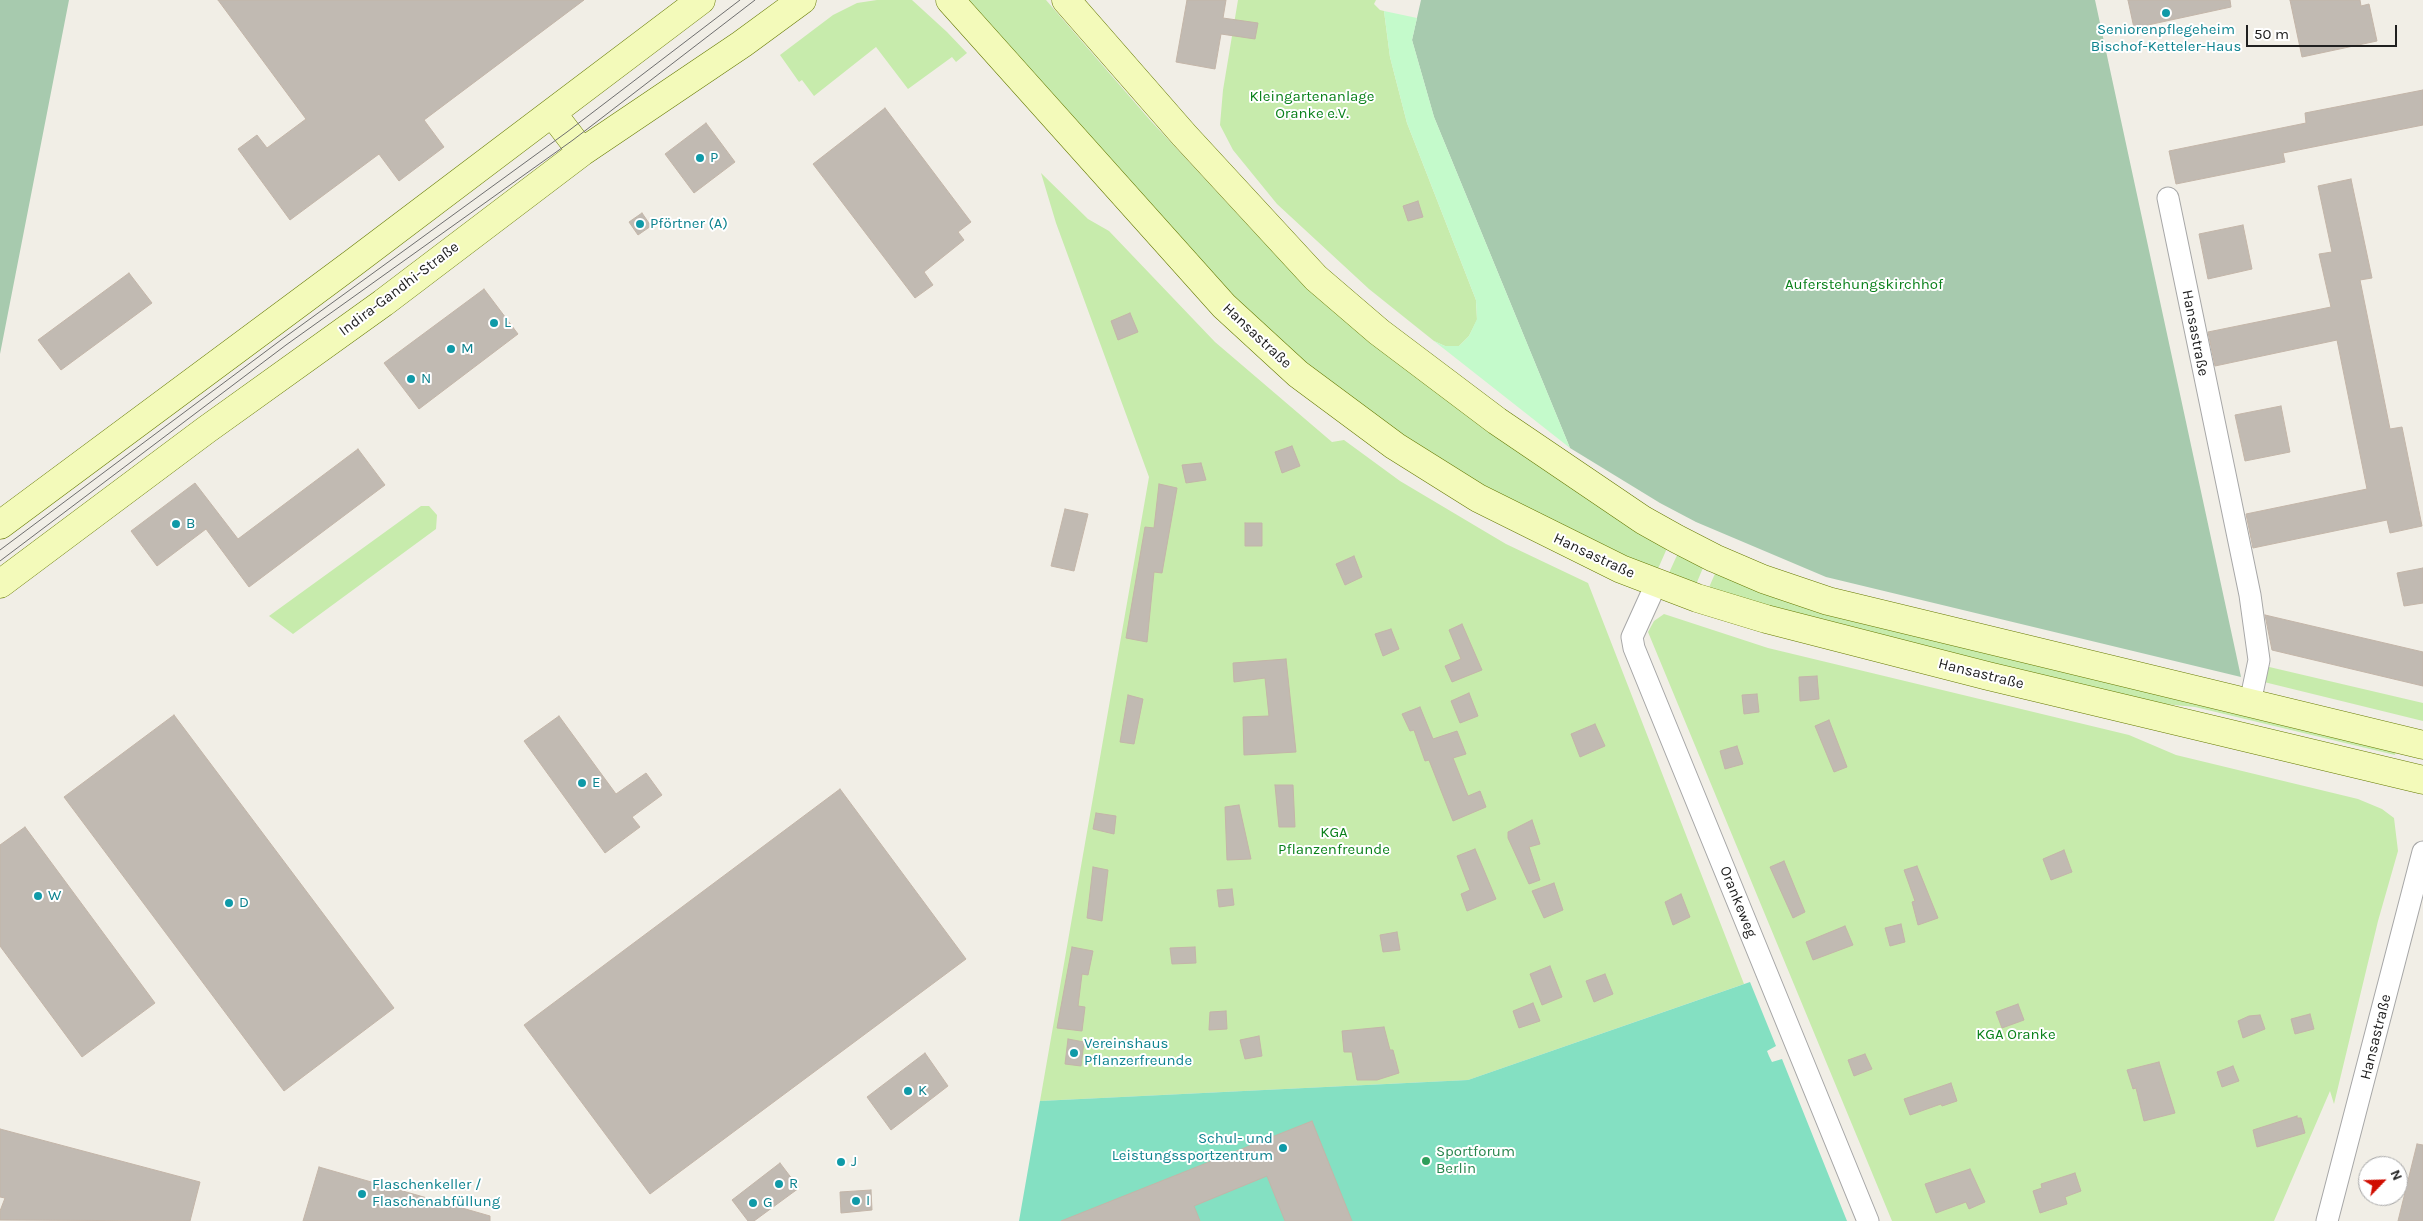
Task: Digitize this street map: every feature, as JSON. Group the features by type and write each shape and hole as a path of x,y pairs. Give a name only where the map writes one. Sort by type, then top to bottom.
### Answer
{"main road":[{"path":"0,525 701,0"},
{"name":"Indira-Gandhi-Straße","path":"0,584 206,430 397,292 582,152 742,44 802,0"},
{"name":"Hansastraße","path":"950,0 1217,299 1298,374 1395,446 1478,498 1561,541 1656,584 1697,598 1795,626 1997,678 2423,780"},
{"path":"1066,0 1184,135 1316,278 1379,332 1497,421 1643,520 1714,558 1763,579 1828,601 2423,745"},
{"path":"552,113 582,152"}],"street":[{"name":"Hansastraße","path":"2168,198 2250,594 2259,660 2250,703"},
{"name":"Orankeweg","path":"1656,584 1632,637 1634,648 1868,1221"},
{"name":"Hansastraße","path":"2327,1221 2423,852"}],"green space":[{"path":"0,0 69,0 0,354"},
{"path":"877,0 912,0 967,53 956,62 952,57 908,89 876,47 814,96 802,80 799,82 780,55 833,15 857,3"},
{"path":"964,0 1046,0 1150,120 1254,232 1363,332 1668,546 1657,571 1545,523 1392,432 1299,358 1227,291"},
{"name":"Kleingartenanlage Oranke e.V.","path":"1238,0 1376,0 1374,4 1384,11 1390,57 1407,123 1476,300 1477,320 1469,336 1459,346 1445,346 1434,341 1369,289 1277,204 1233,150 1220,125 1223,90"},
{"name":"Auferstehungskirchhof","path":"1421,0 2095,0 2241,677 1826,577 1696,522 1660,503 1570,448 1434,117 1412,40"},
{"path":"1384,11 1417,18 1412,40 1434,117 1570,448 1434,341 1445,346 1459,346 1469,336 1477,319 1476,300 1407,123 1390,57"},
{"name":"KGA Pflanzenfreunde","path":"1041,173 1088,219 1109,231 1215,342 1332,442 1344,440 1400,481 1506,544 1588,583 1744,984 1468,1080 1040,1101 1149,477 1056,223"},
{"path":"421,506 429,506 437,515 436,529 293,634 269,616"},
{"path":"1679,551 1705,563 1695,587 1668,575"},
{"path":"1717,569 2397,748 2395,755 2195,707 2124,700 1707,592"},
{"name":"KGA Oranke","path":"1664,614 1768,648 2129,735 2176,755 2358,799 2382,809 2394,818 2398,851 2378,921 2334,1104 2330,1091 2274,1221 1892,1221 1648,632 1654,621"},
{"path":"2265,666 2423,703 2423,721 2264,682"},
{"name":"Sportforum Berlin","path":"1750,982 1776,1046 1767,1051 1769,1056 1772,1062 1782,1059 1847,1221 1019,1221 1040,1101 1468,1080"}],"building":[{"path":"218,0 584,0 424,120 444,147 399,181 379,154 290,220 238,149 257,135 267,148 306,119"},
{"path":"1187,0 1226,0 1223,18 1258,23 1255,39 1221,34 1215,69 1176,62"},
{"name":"Seniorenpflegeheim Bischof-Ketteler-Haus","path":"2128,0 2230,0 2231,7 2134,28"},
{"path":"2290,0 2360,0 2361,6 2369,4 2377,41 2302,57"},
{"path":"2423,90 2423,125 2283,153 2285,162 2176,184 2169,151 2306,123 2305,113"},
{"path":"885,108 971,222 958,232 964,240 924,272 933,285 915,298 813,164"},
{"name":"P","path":"706,123 735,162 694,193 665,154"},
{"path":"2351,179 2372,278 2360,280 2390,429 2402,427 2422,526 2390,533 2387,520 2253,548 2246,514 2367,489 2337,340 2215,366 2208,332 2331,307 2319,254 2332,252 2318,186"},
{"path":"1418,201 1423,217 1408,221 1403,206"},
{"name":"Pförtner (A)","path":"642,213 651,226 638,235 629,222"},
{"path":"2243,225 2252,269 2208,279 2199,234"},
{"path":"129,273 152,303 61,370 38,340"},
{"path":"484,289 518,334 419,409 384,363"},
{"path":"1130,313 1138,332 1118,340 1111,321"},
{"path":"2281,406 2290,452 2245,461 2235,415"},
{"path":"1292,446 1300,466 1282,473 1275,452"},
{"path":"358,449 385,485 249,587 206,529 157,566 131,531 195,483 238,539"},
{"path":"1201,463 1206,480 1186,483 1182,465"},
{"path":"1159,484 1177,488 1162,573 1154,572 1147,642 1126,638 1145,527 1154,528"},
{"path":"1065,509 1088,514 1074,571 1051,566"},
{"path":"1245,523 1262,523 1262,546 1245,546"},
{"path":"1354,556 1362,577 1345,585 1336,564"},
{"path":"2423,568 2423,603 2404,606 2397,573"},
{"path":"2265,615 2423,652 2423,686 2272,650"},
{"path":"1462,624 1482,670 1452,682 1445,666 1461,659 1449,630"},
{"path":"1391,629 1399,649 1383,656 1375,634"},
{"path":"1286,659 1296,752 1244,755 1243,717 1269,716 1265,678 1234,682 1233,663"},
{"path":"1817,676 1819,699 1800,701 1799,677"},
{"path":"1469,693 1478,716 1460,723 1451,701"},
{"path":"1757,694 1759,712 1744,714 1742,695"},
{"path":"1128,695 1143,699 1134,744 1120,742"},
{"path":"1420,707 1433,739 1457,731 1466,754 1453,758 1468,796 1480,791 1486,807 1453,821 1429,760 1425,761 1414,730 1410,731 1402,714"},
{"name":"D","path":"174,715 394,1008 284,1091 64,797"},
{"name":"E","path":"559,716 616,794 646,773 662,795 632,817 640,827 605,853 524,741"},
{"path":"1829,720 1847,767 1834,772 1815,726"},
{"path":"1595,724 1605,746 1580,757 1571,734"},
{"path":"1737,746 1743,764 1725,769 1720,751"},
{"path":"1275,785 1293,785 1295,827 1279,827"},
{"path":"840,789 966,959 650,1194 524,1025"},
{"path":"1239,805 1251,859 1227,860 1225,807"},
{"path":"1096,813 1116,816 1114,834 1093,829"},
{"path":"1532,820 1540,844 1529,847 1540,880 1529,884 1508,838 1508,832"},
{"name":"W","path":"25,827 155,1003 82,1057 0,946 0,845"},
{"path":"1475,849 1496,899 1467,911 1461,894 1470,890 1457,856"},
{"path":"2064,850 2072,872 2051,880 2043,859"},
{"path":"1784,861 1805,912 1793,918 1770,867"},
{"path":"1917,866 1938,918 1918,925 1912,902 1915,901 1904,870"},
{"path":"1093,867 1108,870 1102,921 1087,918"},
{"path":"1554,883 1563,910 1544,918 1532,891"},
{"path":"1232,889 1234,905 1219,907 1217,890"},
{"path":"1681,894 1690,917 1673,925 1665,902"},
{"path":"1901,924 1905,942 1890,946 1885,928"},
{"path":"1845,926 1853,945 1813,960 1806,942"},
{"path":"1397,932 1400,950 1383,952 1380,935"},
{"path":"1072,947 1093,951 1088,975 1082,974 1078,1006 1085,1007 1082,1031 1057,1028"},
{"path":"1195,947 1196,963 1172,964 1170,948"},
{"path":"1550,966 1562,997 1542,1005 1530,974"},
{"path":"1605,974 1613,994 1594,1002 1586,981"},
{"path":"1533,1003 1540,1021 1519,1028 1513,1011"},
{"path":"2018,1004 2024,1020 2002,1028 1996,1012"},
{"path":"1226,1011 1227,1029 1209,1030 1210,1012"},
{"path":"2310,1014 2314,1029 2295,1034 2291,1019"},
{"path":"2260,1015 2265,1029 2243,1038 2238,1021 2249,1016"},
{"path":"1384,1027 1399,1073 1377,1080 1357,1080 1352,1052 1344,1052 1342,1031"},
{"path":"1259,1036 1262,1056 1245,1059 1240,1040"},
{"name":"Vereinshaus Pflanzerfreunde","path":"1068,1039 1084,1042 1081,1066 1065,1064"},
{"name":"K","path":"925,1053 948,1086 891,1130 867,1097"},
{"path":"1865,1054 1872,1069 1854,1076 1848,1060"},
{"path":"2159,1062 2175,1113 2144,1121 2136,1088 2133,1089 2127,1070"},
{"path":"2233,1066 2239,1081 2222,1087 2217,1072"},
{"path":"1951,1083 1957,1101 1942,1106 1941,1104 1910,1115 1904,1099"},
{"path":"2297,1116 2297,1118 2301,1118 2305,1133 2257,1147 2253,1130"},
{"name":"Schul- und Leistungssportzentrum","path":"1312,1121 1352,1221 1285,1221 1267,1176 1194,1206 1200,1221 1061,1221"},
{"path":"0,1129 200,1182 190,1221 0,1220 0,1211 5,1198 0,1197"},
{"path":"2417,1144 2423,1145 2423,1221 2398,1221 2402,1206 2408,1206 2408,1180"},
{"path":"780,1163 799,1188 754,1221 748,1221 732,1200"},
{"name":"Flaschenkeller / Flaschenabfüllung","path":"319,1167 490,1216 490,1221 303,1221"},
{"path":"1970,1169 1985,1202 1969,1209 1966,1202 1936,1213 1925,1184"},
{"path":"2075,1173 2081,1191 2065,1197 2067,1204 2040,1213 2033,1191 2042,1188 2041,1184"},
{"name":"I","path":"871,1190 872,1210 841,1213 840,1192"}],"tram line":[{"path":"0,550 281,340 567,132 740,0"},
{"path":"0,561 286,345 573,140 755,0"}],"place":[{"name":"Seniorenpflegeheim Bischof-Ketteler-Haus","path":"2166,13"},
{"name":"P","path":"700,158"},
{"name":"Pförtner (A)","path":"640,224"},
{"name":"L","path":"494,323"},
{"name":"M","path":"451,349"},
{"name":"N","path":"411,379"},
{"name":"B","path":"176,524"},
{"name":"E","path":"582,783"},
{"name":"W","path":"38,896"},
{"name":"D","path":"229,903"},
{"name":"Vereinshaus Pflanzerfreunde","path":"1074,1053"},
{"name":"K","path":"908,1091"},
{"name":"Schul- und Leistungssportzentrum","path":"1283,1148"},
{"name":"Sportforum Berlin","path":"1426,1161"},
{"name":"J","path":"841,1162"},
{"name":"R","path":"779,1184"},
{"name":"Flaschenkeller / Flaschenabfüllung","path":"362,1194"},
{"name":"I","path":"856,1201"},
{"name":"G","path":"753,1203"}]}
